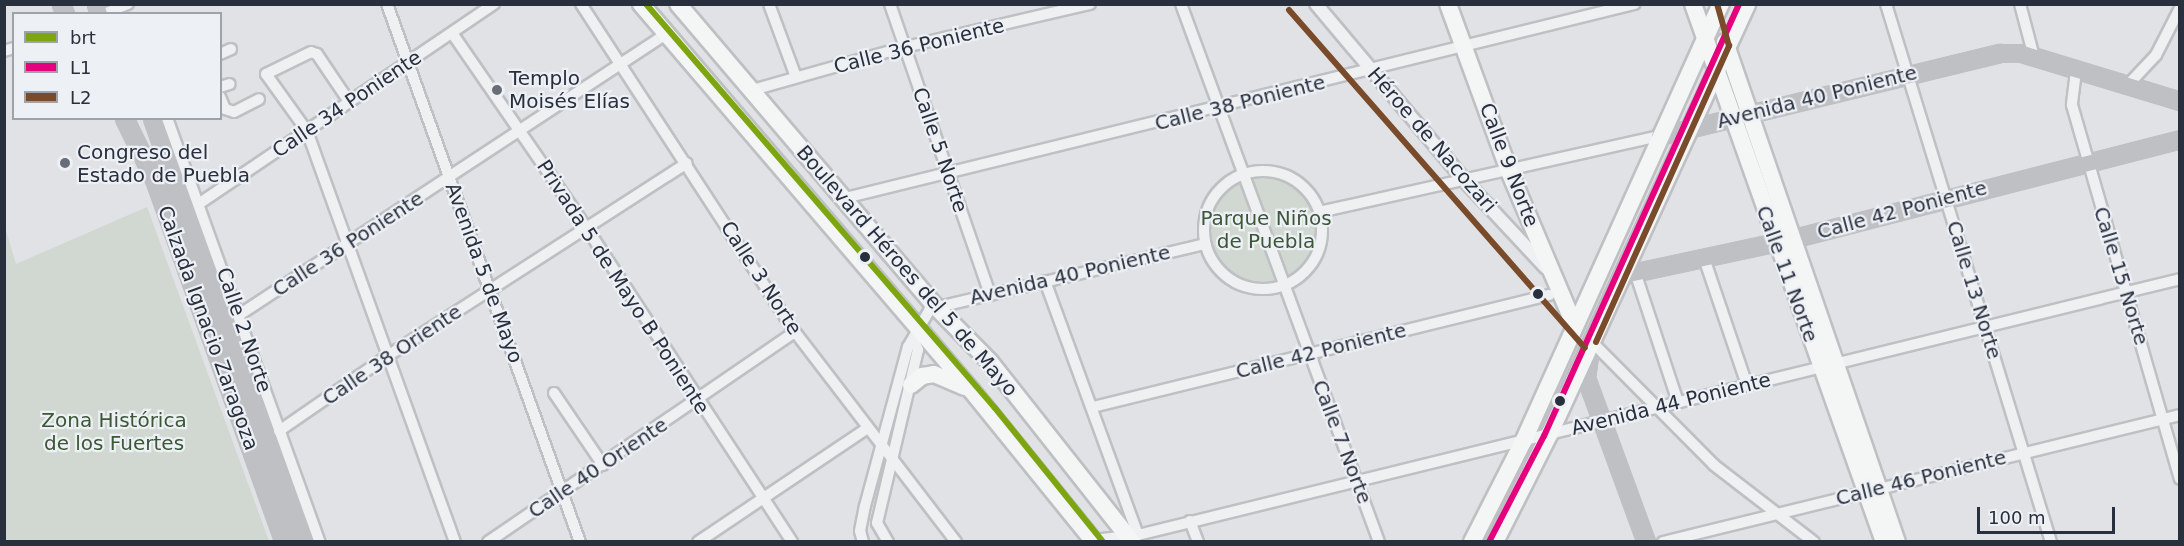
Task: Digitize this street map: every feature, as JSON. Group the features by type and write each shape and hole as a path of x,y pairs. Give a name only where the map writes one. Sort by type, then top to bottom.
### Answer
{"main road":[{"name":"Boulevard Héroes del 5 de Mayo","path":"641,4 915,334 971,390 1094,541"},
{"name":"Boulevard Héroes del 5 de Mayo","path":"678,4 749,92 845,198 935,306 990,362 1133,538"},
{"name":"Calle 9 Norte","path":"1448,4 1509,171 1574,324"},
{"name":"Calle 11 Norte","path":"1693,4 1731,117 1783,241 1874,491 1897,542"},
{"path":"1495,542 1550,433 1592,342 1629,275 1689,128 1747,4"},
{"name":"Calle 11 Norte","path":"1716,8 1783,241"},
{"path":"1472,542 1523,442 1716,8"},
{"name":"Avenida 40 Poniente","path":"1659,136 2000,53 2034,57 2126,87 2180,101"},
{"name":"Calzada Ignacio Zaragoza","path":"125,120 154,178 284,542"},
{"name":"Calzada Ignacio Zaragoza","path":"154,120 166,133 223,325 303,542"},
{"name":"Calle 42 Poniente","path":"1629,275 1783,241 1946,196 2087,165 2180,139"},
{"path":"1592,342 1586,378 1646,542"},
{"path":"911,385 922,376 934,374 971,390"},
{"name":"Calle 11 Norte","path":"1874,491 1884,542"}],"street":[{"path":"109,12 128,4"},
{"name":"Avenida 5 de Mayo","path":"387,4 580,542"},
{"name":"Calle 34 Poniente","path":"200,203 494,4"},
{"name":"Calle 3 Norte","path":"581,4 687,163 795,332 866,429 956,542"},
{"path":"770,4 796,77"},
{"name":"Calle 5 Norte","path":"890,4 990,295"},
{"name":"Calle 36 Poniente","path":"749,92 905,47 1090,4"},
{"name":"Calle 7 Norte","path":"1181,4 1379,542"},
{"name":"Héroe de Nacozari","path":"1316,4 1464,180 1552,273"},
{"name":"Calle 38 Poniente","path":"845,198 1220,109 1634,4"},
{"name":"Calle 13 Norte","path":"1886,4 2050,542"},
{"path":"2019,4 2034,57"},
{"path":"2126,87 2156,55 2180,8"},
{"name":"Privada 5 de Mayo B Poniente","path":"452,33 586,227 697,401 792,542"},
{"name":"Calle 36 Poniente","path":"239,315 666,34"},
{"path":"350,103 317,54 305,52 266,74 307,131 351,243 455,542"},
{"name":"Calle 15 Norte","path":"2076,71 2072,105 2087,165 2128,292 2180,479"},
{"path":"222,102 225,109 234,112 259,99"},
{"path":"166,133 167,120"},
{"name":"Avenida 40 Poniente","path":"1319,213 1659,136"},
{"name":"Calle 2 Norte","path":"175,159 200,203 320,542"},
{"name":"Calle 38 Oriente","path":"279,431 489,289 687,163"},
{"path":"1266,170 1291,177 1311,194 1319,213 1322,230 1318,253 1304,273 1284,286 1258,289 1233,282 1214,264 1205,244 1207,208 1227,183 1243,174 1266,170"},
{"name":"Avenida 40 Poniente","path":"935,306 1205,244"},
{"path":"1704,258 1747,385"},
{"path":"1629,275 1678,402"},
{"name":"Avenida 44 Poniente","path":"1094,541 1133,538 1190,521 1356,479 1523,442 1550,433 2180,279"},
{"path":"1045,281 1093,406 1133,538"},
{"name":"Calle 42 Poniente","path":"1093,406 1549,295"},
{"path":"863,542 860,531 908,347 935,306"},
{"name":"Calle 40 Oriente","path":"488,542 795,332"},
{"path":"888,542 877,523 911,385 918,350 915,334"},
{"path":"1592,342 1654,408 1774,514 1814,542"},
{"path":"554,393 603,465"},
{"name":"Calle 46 Poniente","path":"1663,542 2180,415"},
{"path":"698,542 866,429"},
{"path":"1190,521 1198,542"}],"green space":[{"name":"Parque Niños de Puebla","path":"1266,175 1287,179 1306,191 1318,210 1322,231 1318,252 1306,271 1287,283 1266,287 1245,283 1226,271 1214,252 1210,231 1214,210 1226,191 1245,179"},
{"name":"Zona Histórica de los Fuertes","path":"147,207 269,541 5,541 5,227 16,264"}],"transit line":[{"name":"brt","path":"646,4 995,408 1103,542"},
{"name":"L2","path":"1596,342 1729,46 1717,4"},
{"name":"L1","path":"1489,542 1544,436 1739,4"},
{"name":"L2","path":"1289,10 1585,348"}],"place":[{"name":"Templo Moisés Elías","path":"497,90"},
{"name":"Congreso del Estado de Puebla","path":"65,163"}]}
